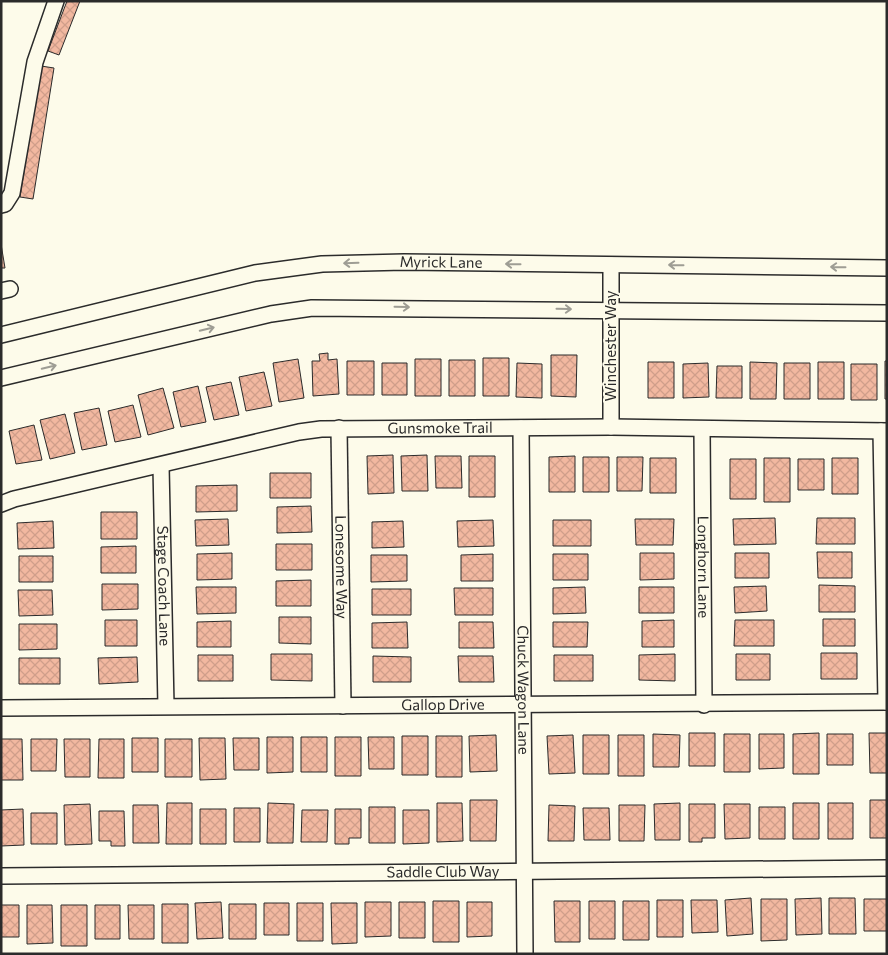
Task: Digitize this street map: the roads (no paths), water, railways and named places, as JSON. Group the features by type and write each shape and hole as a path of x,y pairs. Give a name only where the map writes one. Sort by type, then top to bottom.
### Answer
{"street":[{"path":"1,206 5,204 12,193 35,62 56,1"},
{"name":"Myrick Lane","path":"1,335 255,273 290,267 360,262 887,268"},
{"name":"Winchester Way","path":"610,428 611,265"},
{"path":"1,378 292,310 364,307 887,313"},
{"name":"Gunsmoke Trail","path":"1,504 14,499 162,466 299,432 339,428 884,431"},
{"name":"Lonesome Way","path":"339,428 343,706"},
{"name":"Chuck Wagon Lane","path":"521,428 525,954"},
{"name":"Longhorn Lane","path":"702,429 704,705"},
{"path":"884,431 886,702"},
{"name":"Stage Coach Lane","path":"162,466 166,706"},
{"name":"Gallop Drive","path":"1,708 523,704 704,705 886,702"},
{"name":"Saddle Club Way","path":"1,876 887,868"}]}
